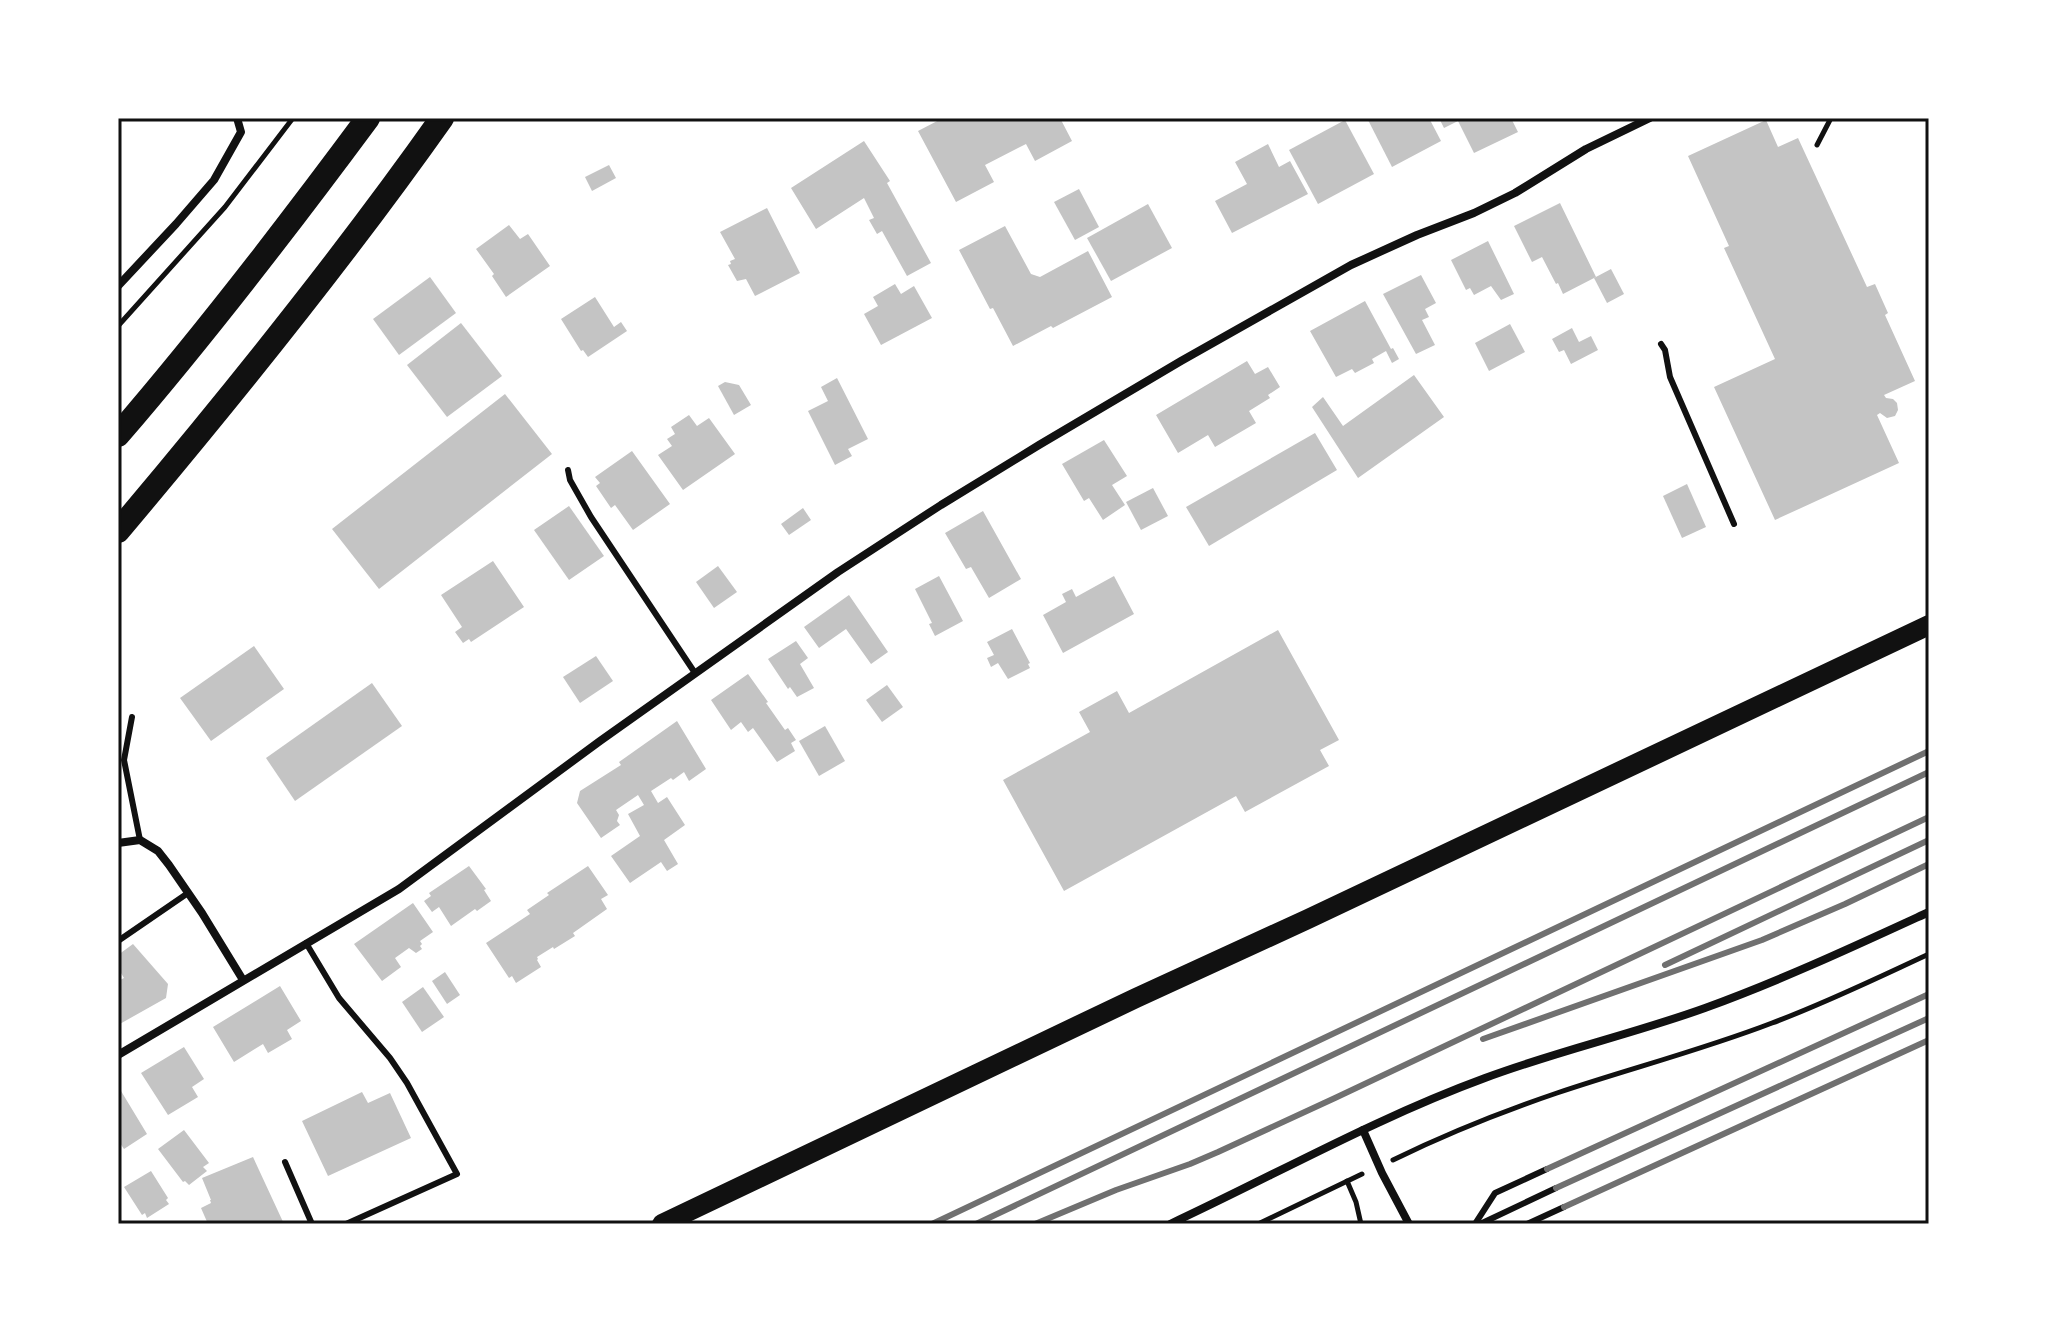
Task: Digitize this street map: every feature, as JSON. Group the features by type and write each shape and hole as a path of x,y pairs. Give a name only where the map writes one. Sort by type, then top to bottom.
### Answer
{"highway":[{"path":"118,435 290,223 368,118"},
{"path":"118,531 268,348 442,118"}],"main road":[{"path":"662,1224 1929,625"}],"street":[{"path":"118,286 214,180 241,132 237,118"},
{"path":"118,1055 399,889 838,572 1039,445 1351,265 1380,250 1474,213 1586,149 1650,118"},
{"path":"118,843 140,840 158,851 243,980"},
{"path":"1170,1224 1363,1130 1484,1078 1686,1015 1812,966 1929,912"},
{"path":"1363,1130 1409,1224"}],"lane":[{"path":"1661,344 1670,377 1734,524"},
{"path":"568,470 570,480 591,517 695,673"},
{"path":"132,717 124,760 140,840"},
{"path":"118,941 188,893"},
{"path":"306,943 339,998 407,1083 457,1174 346,1224"},
{"path":"285,1162 312,1224"},
{"path":"1478,1224 1495,1193 1547,1169"},
{"path":"1478,1224 1556,1188"},
{"path":"1527,1224 1564,1207"}],"path":[{"path":"118,326 225,207 293,118"},
{"path":"1817,145 1831,118"},
{"path":"1258,1224 1465,1127 1557,1093 1772,1023 1929,954"},
{"path":"1347,1181 1361,1224"}],"building":[{"path":"943,118 1060,118 1072,141 1035,161 1026,144 985,165 994,182 956,202 918,131"},
{"path":"1367,118 1429,118 1441,141 1392,167"},
{"path":"1439,118 1511,118 1518,132 1474,153 1458,121 1444,128"},
{"path":"1345,120 1374,174 1318,204 1289,150"},
{"path":"1766,120 1778,147 1798,138 1867,287 1875,284 1888,313 1885,315 1915,381 1884,395 1897,403 1895,416 1887,418 1880,413 1877,415 1899,463 1775,520 1714,387 1775,359 1724,248 1729,246 1688,156"},
{"path":"864,141 890,181 887,183 931,263 907,276 882,231 877,234 869,220 874,218 864,198 816,229 791,188"},
{"path":"1268,144 1279,167 1290,161 1308,194 1232,233 1215,201 1247,184 1235,162"},
{"path":"609,165 616,178 592,191 585,177"},
{"path":"1079,189 1099,227 1075,240 1054,202"},
{"path":"1560,203 1596,277 1563,294 1542,257 1532,262 1514,226"},
{"path":"1148,204 1172,248 1111,281 1087,238"},
{"path":"767,208 800,273 755,296 746,279 737,281 728,265 735,259 720,232"},
{"path":"509,225 520,239 528,234 550,266 506,297 476,249"},
{"path":"1005,226 1031,274 1040,277 1088,251 1112,297 1013,346 959,250"},
{"path":"1488,241 1514,294 1501,300 1491,286 1474,295 1470,288 1466,290 1451,260"},
{"path":"1611,269 1624,294 1607,303 1594,278"},
{"path":"1421,275 1436,303 1425,309 1429,317 1422,320 1435,345 1416,354 1383,294"},
{"path":"430,277 456,313 399,355 373,319"},
{"path":"895,284 901,294 914,286 932,318 881,345 864,314 878,306 873,297"},
{"path":"595,297 614,327 621,322 627,331 588,357 561,319"},
{"path":"1365,301 1399,359 1392,363 1386,351 1372,359 1374,363 1355,373 1352,369 1336,377 1310,331"},
{"path":"461,323 502,376 447,417 407,365"},
{"path":"1510,324 1525,352 1489,371 1475,343"},
{"path":"1572,328 1579,342 1591,336 1598,350 1571,364 1564,350 1559,352 1552,339"},
{"path":"1247,361 1255,374 1268,367 1280,387 1268,395 1270,398 1249,411 1256,423 1215,447 1208,435 1178,453 1156,415"},
{"path":"1414,375 1444,417 1358,478 1312,407 1323,397 1343,426"},
{"path":"837,378 868,439 848,449 852,456 835,465 808,411 828,401 821,387"},
{"path":"725,382 739,385 751,405 734,415 718,386"},
{"path":"505,394 552,454 379,589 332,529"},
{"path":"689,415 697,426 709,418 735,454 683,490 658,455 672,446 667,439 675,434 671,427"},
{"path":"1315,433 1337,470 1209,546 1186,507"},
{"path":"1104,440 1127,476 1112,485 1125,505 1103,520 1089,498 1084,501 1062,464"},
{"path":"632,451 670,504 633,530 615,505 611,508 596,486 600,483 595,477"},
{"path":"1687,484 1706,527 1682,538 1663,496"},
{"path":"1153,488 1168,516 1141,530 1126,502"},
{"path":"569,506 604,556 569,580 534,530"},
{"path":"803,508 811,520 789,535 781,524"},
{"path":"983,511 1021,579 989,598 971,567 966,569 945,533"},
{"path":"493,561 524,607 471,642 469,639 463,643 455,632 462,627 441,595"},
{"path":"718,566 737,592 714,608 696,582"},
{"path":"939,576 963,621 935,636 915,589"},
{"path":"1114,576 1134,614 1063,653 1043,615 1066,602 1062,594 1072,589 1076,597"},
{"path":"849,595 888,652 871,664 846,629 819,648 804,627"},
{"path":"1012,629 1030,668 1008,679 998,663 991,667 987,658 994,655 987,642"},
{"path":"1278,630 1339,740 1320,750 1329,766 1245,812 1236,796 1064,891 1003,780 1090,732 1079,712 1117,691 1129,713"},
{"path":"796,641 808,658 800,664 814,688 797,697 768,659"},
{"path":"254,646 284,689 211,741 180,698"},
{"path":"596,656 613,681 580,703 563,677"},
{"path":"748,674 785,730 788,728 796,740 791,743 795,751 777,762 753,728 748,732 741,722 731,730 711,700"},
{"path":"372,683 402,726 295,801 266,758"},
{"path":"887,685 903,707 882,722 866,700"},
{"path":"677,721 706,769 689,781 684,772 651,791 658,803 667,797 685,825 664,840 678,864 667,871 661,862 630,883 611,856 640,836 628,814 644,805 638,795 616,810 620,825 601,838 577,803 580,791 621,765 619,762"},
{"path":"825,726 845,761 819,776 799,741"},
{"path":"469,866 491,901 451,926 439,907 432,912 424,901 431,896 429,893"},
{"path":"588,866 608,895 601,899 607,909 573,933 575,936 537,957 541,967 516,983 512,976 509,978 486,943 530,914 527,910 549,895 547,893"},
{"path":"413,903 433,932 420,941 422,949 416,953 409,948 395,958 401,967 382,981 354,944"},
{"path":"133,944 168,984 166,998 118,1025 118,981 124,978 118,968 118,955"},
{"path":"445,972 460,995 447,1004 432,981"},
{"path":"280,986 301,1021 287,1030 292,1039 268,1053 263,1044 234,1062 213,1027"},
{"path":"423,987 444,1017 422,1032 402,1002"},
{"path":"184,1047 204,1079 192,1087 198,1097 168,1115 141,1073"},
{"path":"118,1086 147,1134 124,1149 118,1140 121,1131 118,1126"},
{"path":"362,1092 368,1103 390,1093 411,1138 328,1176 302,1121"},
{"path":"184,1130 209,1163 203,1167 207,1171 189,1185 183,1182 158,1149"},
{"path":"253,1157 284,1224 208,1224 201,1208 211,1200 202,1178"},
{"path":"151,1171 169,1204 147,1218 124,1187"}],"railway":[{"path":"932,1224 1929,751"},
{"path":"976,1224 1929,772"},
{"path":"1035,1224 1218,1152 1929,817"},
{"path":"1665,965 1929,840"},
{"path":"1483,1039 1762,940 1929,864"},
{"path":"1547,1169 1929,994"},
{"path":"1556,1188 1929,1018"},
{"path":"1564,1207 1929,1040"}]}
